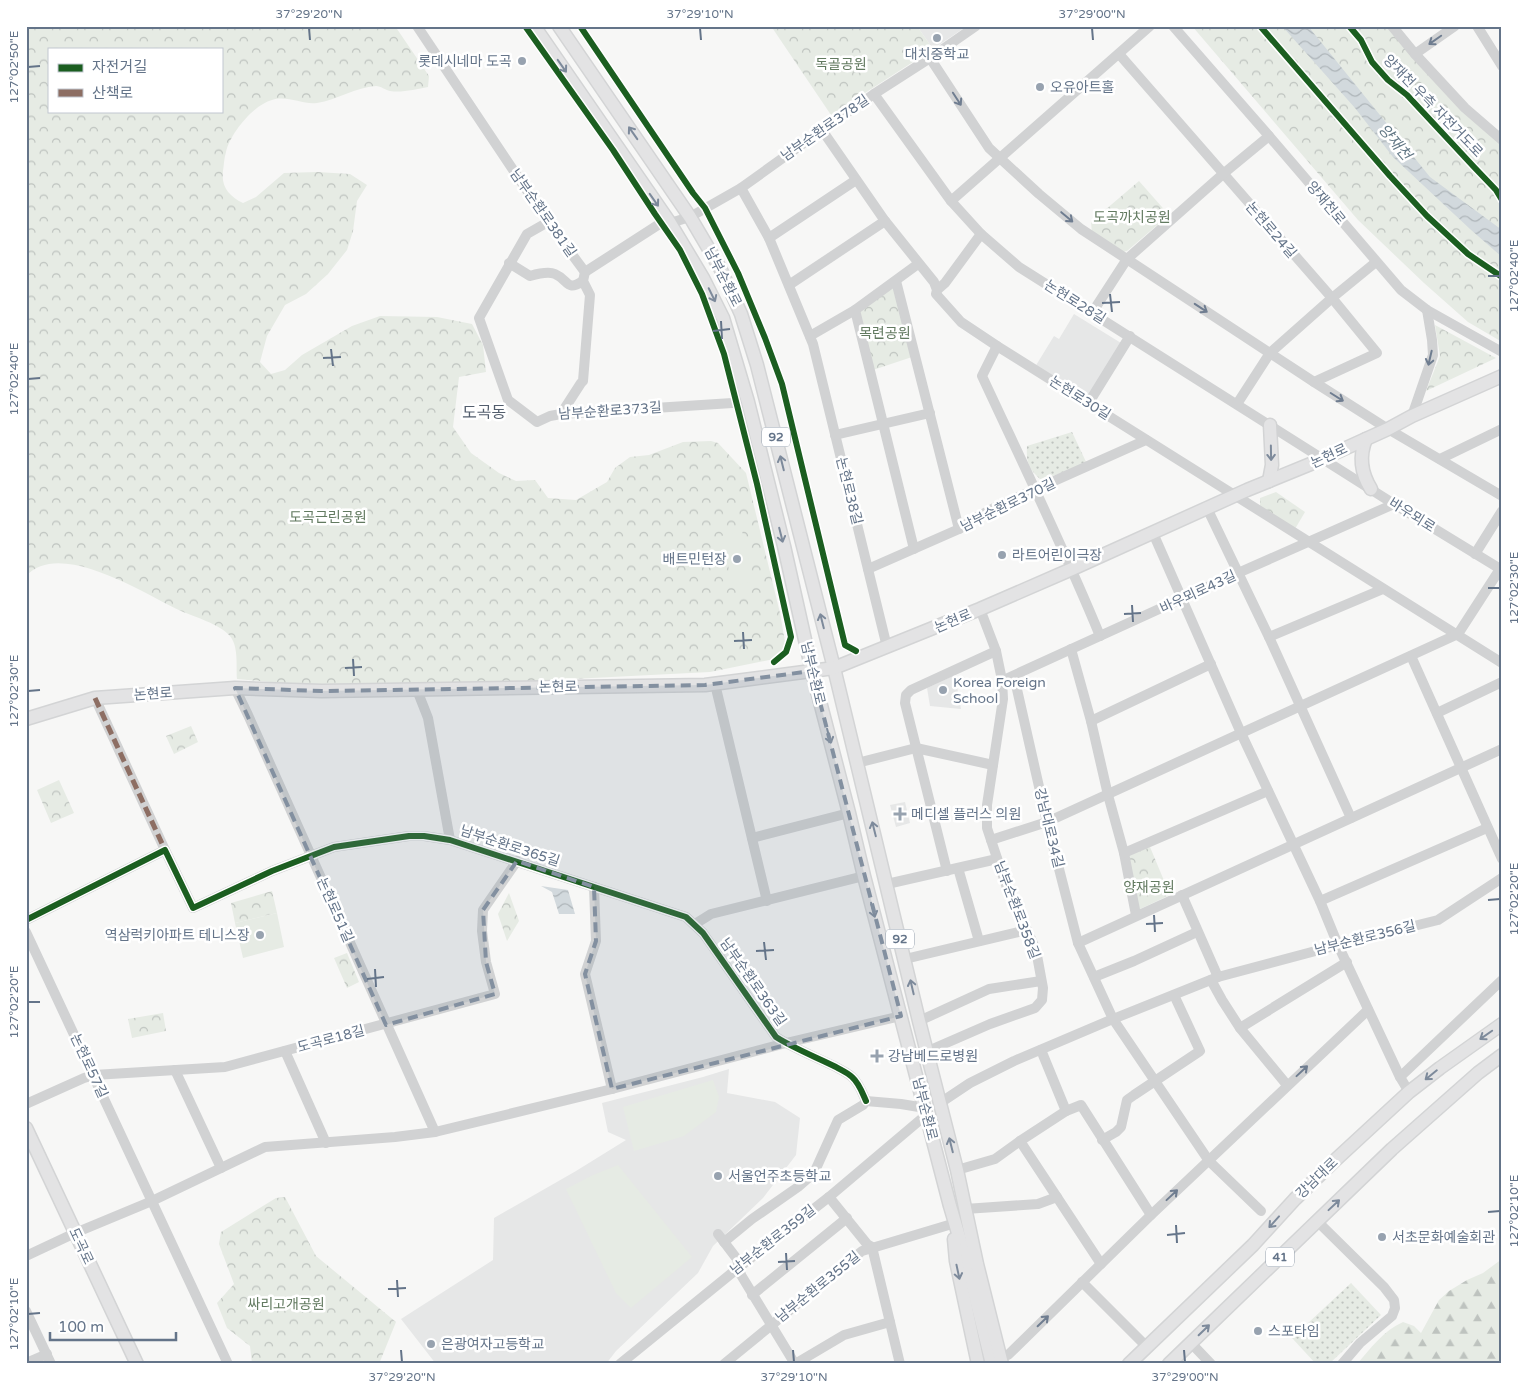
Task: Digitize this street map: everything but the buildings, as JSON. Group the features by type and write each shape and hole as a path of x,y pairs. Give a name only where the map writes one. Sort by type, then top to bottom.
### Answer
{"main road":[{"name":"남부순환로","path":"534,26 670,223 703,278 723,318 748,402 784,546 812,671 992,1364"},
{"name":"남부순환로","path":"559,26 690,217 720,268 741,314 758,365 834,668 957,1170 965,1210 983,1258 1008,1362"},
{"path":"703,278 720,268"},
{"name":"논현로","path":"26,719 95,698 235,688 322,692 715,684 834,668 980,609 1072,569 1366,439 1412,416 1502,376"},
{"path":"1269,481 1272,465 1270,424"},
{"path":"1366,439 1362,457 1363,472 1371,489"},
{"name":"강남대로","path":"1129,1364 1253,1245 1331,1164 1409,1092 1502,1024"},
{"name":"41","path":"1169,1364 1392,1149 1478,1073 1502,1055"},
{"name":"도곡로","path":"26,1128 137,1364"},
{"path":"950,1206 956,1261 978,1364"}],"street":[{"name":"남부순환로381길","path":"417,26 584,277 590,295 584,381 561,414"},
{"name":"남부순환로378길","path":"584,277 661,223 670,223 690,217 741,188 874,94 976,26"},
{"path":"951,201 1150,26"},
{"name":"양재천로","path":"1173,26 1401,290 1427,310 1502,352"},
{"path":"1392,26 1465,108 1502,140"},
{"path":"1415,54 1454,26"},
{"path":"1477,26 1502,66"},
{"name":"논현로24길","path":"1119,54 1378,353 1314,382"},
{"path":"930,58 989,148 1081,229 1388,429 1502,496"},
{"name":"논현로28길","path":"874,94 951,201 981,234 1019,267 1323,458"},
{"name":"논현로30길","path":"822,130 885,221 934,282 937,290 936,294 961,322 1088,404 1502,663"},
{"path":"1092,313 1127,259 1269,136"},
{"path":"769,238 856,180"},
{"name":"논현로38길","path":"741,188 769,238 810,336 887,646"},
{"path":"789,285 885,221"},
{"path":"548,222 527,234 509,264 530,276 555,274 570,286 575,286 584,277"},
{"path":"937,290 946,283 981,234"},
{"path":"1237,404 1270,353 1376,262"},
{"name":"남부순환로373길","path":"509,264 480,318 508,400 537,422 550,416 561,414 748,402"},
{"path":"810,336 855,310 918,264"},
{"path":"896,281 959,529"},
{"path":"855,310 914,549"},
{"path":"1412,416 1433,355 1427,310"},
{"path":"1088,404 1130,336"},
{"path":"997,346 982,376 1072,569 1100,636"},
{"path":"835,435 930,413"},
{"path":"1440,459 1502,429"},
{"name":"남부순환로370길","path":"868,569 959,529 979,516 1146,440"},
{"name":"바우뫼로","path":"1323,458 1501,570"},
{"name":"바우뫼로43길","path":"1002,680 1394,504"},
{"path":"1207,508 1269,637 1351,818"},
{"path":"1475,554 1502,511"},
{"path":"1153,533 1241,733 1320,901 1338,945 1400,1077 1409,1092"},
{"path":"991,840 1047,822 1458,634 1501,570"},
{"path":"1269,637 1383,589"},
{"name":"남부순환로358길","path":"928,1051 990,1024 1035,1008 1042,1000 1043,988 1036,950 1010,897 988,828 987,804 1002,699 1002,680 996,652 980,609"},
{"path":"1071,649 1124,853 1136,915"},
{"path":"947,871 905,703 906,695 911,690 996,652"},
{"path":"1411,656 1502,859"},
{"path":"1091,721 1211,664"},
{"name":"강남대로34길","path":"1014,676 1047,822 1078,942 1113,1019 1209,1162 1260,1211"},
{"path":"1438,713 1502,682"},
{"path":"715,684 767,901"},
{"name":"논현로51길","path":"235,688 435,1132"},
{"path":"417,690 428,718 450,840"},
{"path":"26,920 165,850 95,698"},
{"path":"857,763 916,748 993,765"},
{"path":"1078,942 1502,749"},
{"path":"1124,853 1268,791"},
{"path":"752,838 849,813"},
{"path":"1320,901 1487,828"},
{"name":"남부순환로365길","path":"165,850 193,908 272,871 334,847 409,836 424,836 450,840 517,861 686,917 695,924"},
{"path":"887,884 997,859"},
{"name":"도곡로18길","path":"26,1104 84,1078 225,1067 495,994 486,962 482,931 483,910 517,861"},
{"path":"958,868 979,941"},
{"path":"695,924 711,914 864,876"},
{"name":"남부순환로356길","path":"940,1103 970,1083 1014,1061 1215,979 1438,920 1502,878"},
{"path":"594,887 596,941 585,974 612,1089"},
{"path":"1182,895 1222,1000 1240,1028 1287,1086"},
{"name":"남부순환로363길","path":"695,924 776,1037 854,1078 866,1100"},
{"path":"905,959 1027,930"},
{"name":"논현로57길","path":"26,932 228,1364"},
{"path":"1094,977 1197,932"},
{"path":"1240,1028 1346,962"},
{"path":"920,1020 989,989 1041,980"},
{"path":"1400,1077 1502,980"},
{"path":"1102,1140 1121,1127 1128,1100 1200,1051 1174,995"},
{"path":"1008,1362 1082,1282 1368,1010"},
{"name":"남부순환로363길","path":"26,1256 152,1201 265,1147 435,1132 612,1089 786,1043 901,1016"},
{"path":"1041,1050 1066,1112"},
{"path":"285,1052 326,1143"},
{"path":"175,1070 221,1168"},
{"path":"890,1322 844,1335 795,1364 740,1275 737,1259 721,1238 798,1187 814,1173 838,1120 863,1105 866,1100 901,1104 925,1112"},
{"path":"957,1170 995,1160 1020,1141 1066,1112 1081,1105 1151,1215"},
{"name":"남부순환로359길","path":"620,1364 829,1196 925,1112"},
{"path":"1020,1141 1101,1264"},
{"path":"829,1196 867,1244 872,1247 900,1364"},
{"path":"965,1210 1038,1204 1057,1197"},
{"path":"752,1294 847,1218"},
{"path":"1317,1221 1384,1287 1394,1300 1395,1308 1392,1316 1360,1343 1342,1364"},
{"name":"남부순환로355길","path":"724,1364 862,1251 952,1224"},
{"path":"1082,1282 1147,1348"},
{"path":"26,1311 49,1359 26,1364"},
{"path":"1191,1344 1212,1364"}],"highlighted area":[{"path":"812,671 901,1016 612,1089 585,974 596,941 594,887 517,861 483,910 486,962 495,994 386,1025 235,688 322,691 705,685"}],"shaded area":[{"name":"대치중학교","path":"917,26 967,26 933,49"},
{"path":"1074,314 1121,343 1087,399 1035,367 1054,336 1059,339"},
{"path":"955,675 961,709 930,706 927,688"},
{"name":"메디셀 플러스 의원","path":"905,802 910,823 896,827 890,805"},
{"path":"729,1069 727,1093 775,1102 800,1118 796,1155 763,1198 713,1246 698,1273 616,1351 606,1364 436,1364 401,1319 493,1260 494,1218 626,1140 608,1132 602,1103"}],"green space":[{"name":"도곡근린공원","path":"26,26 395,26 429,76 428,87 399,92 390,91 378,86 369,87 317,103 283,99 272,100 257,108 243,121 228,145 224,159 223,182 230,194 243,203 256,197 284,173 350,174 367,185 357,201 353,231 347,250 328,274 306,294 285,305 267,336 260,362 271,374 285,370 302,355 352,326 380,316 437,317 472,324 483,345 486,372 459,377 453,427 471,453 499,473 516,481 535,480 548,498 576,500 607,482 615,468 630,457 649,455 683,442 711,441 718,443 746,473 780,613 785,642 781,654 774,659 710,672 495,683 393,685 292,684 237,679 236,656 232,639 225,631 213,624 181,611 103,573 81,566 60,563 41,566 26,576"},
{"name":"독골공원","path":"771,26 917,26 933,49 831,115"},
{"path":"1192,26 1387,26 1454,101 1502,145 1502,342 1468,322 1358,220"},
{"name":"도곡까치공원","path":"1139,181 1169,215 1127,251 1123,252 1092,233 1091,222"},
{"name":"목련공원","path":"896,281 915,356 870,371 855,310"},
{"path":"1435,325 1496,358 1426,391 1440,356"},
{"path":"1072,432 1087,464 1041,480 1029,465 1027,446"},
{"path":"1276,492 1305,512 1295,529 1260,506 1260,498"},
{"name":"배트민턴장","path":"742,531 754,581 733,586 721,536"},
{"path":"191,726 198,742 174,754 166,736"},
{"path":"59,780 74,813 51,823 37,790"},
{"name":"양재공원","path":"1150,847 1170,895 1138,910 1127,856"},
{"path":"272,891 277,913 235,923 231,903"},
{"path":"509,893 519,921 507,941 498,914"},
{"name":"역삼럭키아파트 테니스장","path":"277,913 284,947 243,958 235,923"},
{"path":"347,953 359,982 347,988 334,958"},
{"path":"163,1013 166,1031 132,1038 128,1019"},
{"path":"713,1080 719,1097 716,1112 684,1136 634,1151 623,1107"},
{"path":"618,1165 692,1257 631,1308 616,1293 566,1189"},
{"name":"싸리고개공원","path":"285,1197 316,1256 396,1322 379,1364 252,1364 250,1346 227,1328 217,1303 234,1284 219,1244 221,1232 276,1198"},
{"path":"1502,1259 1502,1364 1357,1364 1383,1335 1403,1322 1414,1326 1421,1333 1439,1300 1449,1291 1483,1273"},
{"path":"1351,1283 1381,1315 1329,1364 1316,1364 1292,1338"}],"water":[{"name":"양재천","path":"1282,26 1308,26 1430,177 1502,230 1502,257 1393,157 1355,108"},
{"path":"541,886 568,890 575,914 559,914 552,892"}],"marked path":[{"path":"95,698 165,850"}],"cycle path":[{"path":"525,26 613,150 680,250 702,294 724,354 757,484 791,637 786,652 774,662"},
{"path":"580,26 705,208 738,273 782,384 845,645 856,651"},
{"path":"1260,26 1427,216 1468,254 1502,277"},
{"name":"양재천 우측 자전거도로","path":"1349,26 1361,40 1372,62 1388,80 1407,95 1496,190 1502,200"},
{"path":"26,920 165,850 193,908 272,871 334,847 409,836 450,840 686,917 703,933 776,1037 849,1074 858,1085 866,1101"}],"place":[{"name":"대치중학교","path":"937,38"},
{"name":"롯데시네마 도곡","path":"522,61"},
{"name":"오유아트홀","path":"1040,87"},
{"name":"라트어린이극장","path":"1002,555"},
{"name":"배트민턴장","path":"737,559"},
{"name":"Korea Foreign School","path":"943,690"},
{"name":"메디셀 플러스 의원","path":"900,814"},
{"name":"역삼럭키아파트 테니스장","path":"260,935"},
{"name":"강남베드로병원","path":"877,1056"},
{"name":"서울언주초등학교","path":"718,1176"},
{"name":"서초문화예술회관","path":"1382,1237"},
{"name":"스포타임","path":"1258,1331"},
{"name":"은광여자고등학교","path":"431,1344"}],"district":[{"name":"도곡동","path":"484,413"}]}
